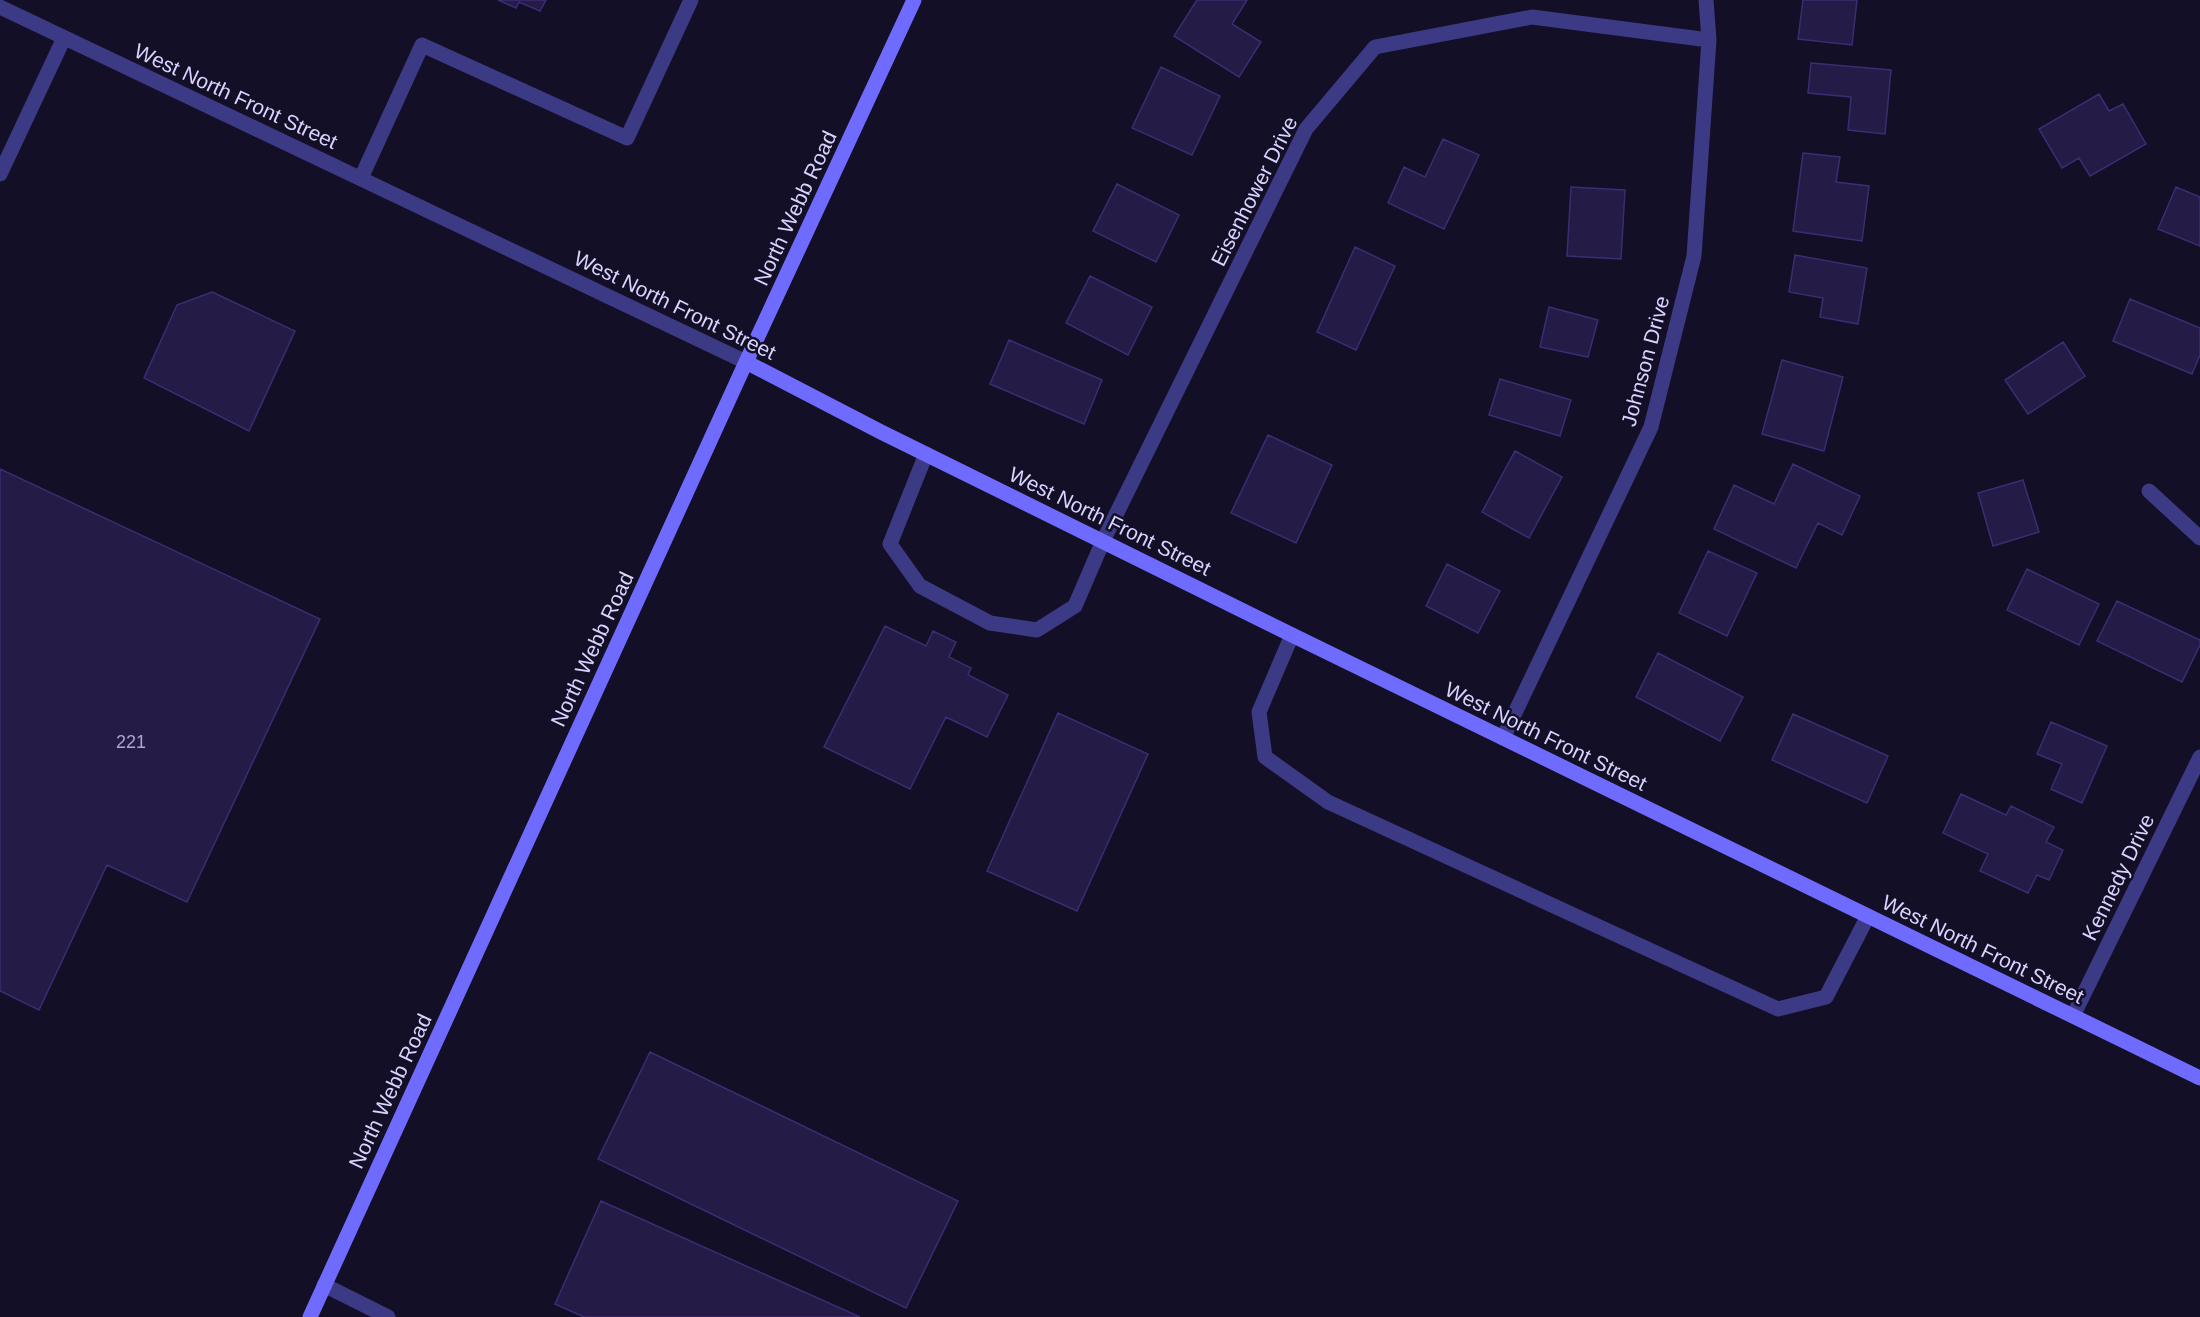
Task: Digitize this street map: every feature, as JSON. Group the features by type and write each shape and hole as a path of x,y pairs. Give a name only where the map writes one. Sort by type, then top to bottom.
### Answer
{"street":[{"path":"361,178 422,45 627,138 691,0"},
{"name":"North Webb Road","path":"310,1317 914,0"},
{"name":"Johnson Drive","path":"1503,738 1652,427 1694,256 1709,40 1706,0"},
{"name":"West North Front Street","path":"0,7 746,362 881,432 1292,635 2200,1078"},
{"name":"Eisenhower Drive","path":"926,453 890,544 920,586 990,623 1037,630 1075,606 1103,541 1306,129 1375,47 1532,17 1709,40"},
{"path":"0,174 64,38"},
{"path":"2150,490 2200,538"},
{"path":"1292,635 1259,712 1265,757 1328,802 1778,1009 1826,997 1868,916"},
{"name":"Kennedy Drive","path":"2073,1016 2200,757"},
{"path":"324,1285 388,1317"}],"building":[{"path":"498,0 546,0 540,11 519,2 516,8"},
{"path":"1197,0 1247,0 1232,24 1261,42 1239,77 1174,36"},
{"path":"1803,0 1857,0 1852,45 1798,39"},
{"path":"1811,63 1891,70 1885,134 1848,130 1851,97 1808,93"},
{"path":"1161,67 1220,96 1192,155 1132,128"},
{"path":"2099,94 2109,111 2123,104 2146,144 2090,176 2079,158 2062,168 2039,129"},
{"path":"1443,139 1479,155 1444,229 1388,203 1404,167 1425,177"},
{"path":"1803,153 1840,157 1836,182 1869,186 1862,241 1793,231"},
{"path":"1117,184 1179,215 1156,262 1093,231"},
{"path":"1571,187 1625,190 1621,259 1567,256"},
{"path":"2176,187 2200,197 2200,246 2158,229"},
{"path":"1355,247 1395,266 1356,350 1317,332"},
{"path":"1795,255 1867,268 1858,324 1820,317 1823,298 1789,292"},
{"path":"1090,276 1152,307 1128,355 1066,323"},
{"path":"212,292 295,331 249,431 144,378 177,305"},
{"path":"2130,299 2200,328 2200,355 2192,374 2113,341"},
{"path":"1549,307 1598,320 1588,357 1540,347"},
{"path":"1009,340 1102,380 1084,424 990,384"},
{"path":"2063,342 2085,376 2028,414 2005,380"},
{"path":"1782,360 1843,377 1824,451 1762,434"},
{"path":"1500,379 1571,400 1560,436 1489,415"},
{"path":"1268,435 1332,465 1296,543 1231,513"},
{"path":"1515,451 1562,477 1529,538 1482,512"},
{"path":"1793,464 1860,496 1842,535 1818,523 1796,568 1714,529 1734,485 1774,504"},
{"path":"0,469 320,619 187,902 107,865 39,1010 0,991"},
{"path":"2023,480 2039,532 1993,546 1978,493"},
{"path":"1708,551 1757,573 1727,636 1679,613"},
{"path":"1447,564 1500,591 1478,633 1426,606"},
{"path":"2027,569 2099,604 2079,645 2007,610"},
{"path":"2117,601 2200,640 2200,645 2182,682 2097,641"},
{"path":"885,626 926,646 933,631 956,642 949,657 971,668 968,675 1008,695 987,737 946,717 910,789 824,747"},
{"path":"1658,653 1743,697 1720,741 1636,697"},
{"path":"1058,713 1148,754 1077,911 987,871"},
{"path":"1793,714 1888,756 1867,803 1772,760"},
{"path":"2051,722 2107,746 2082,803 2051,789 2062,764 2037,754"},
{"path":"1961,794 2006,815 2011,806 2054,827 2046,842 2063,850 2049,880 2037,875 2028,893 1980,871 1988,854 1943,833"},
{"path":"650,1052 958,1201 906,1308 598,1159"},
{"path":"601,1201 860,1317 584,1317 555,1304"}]}
